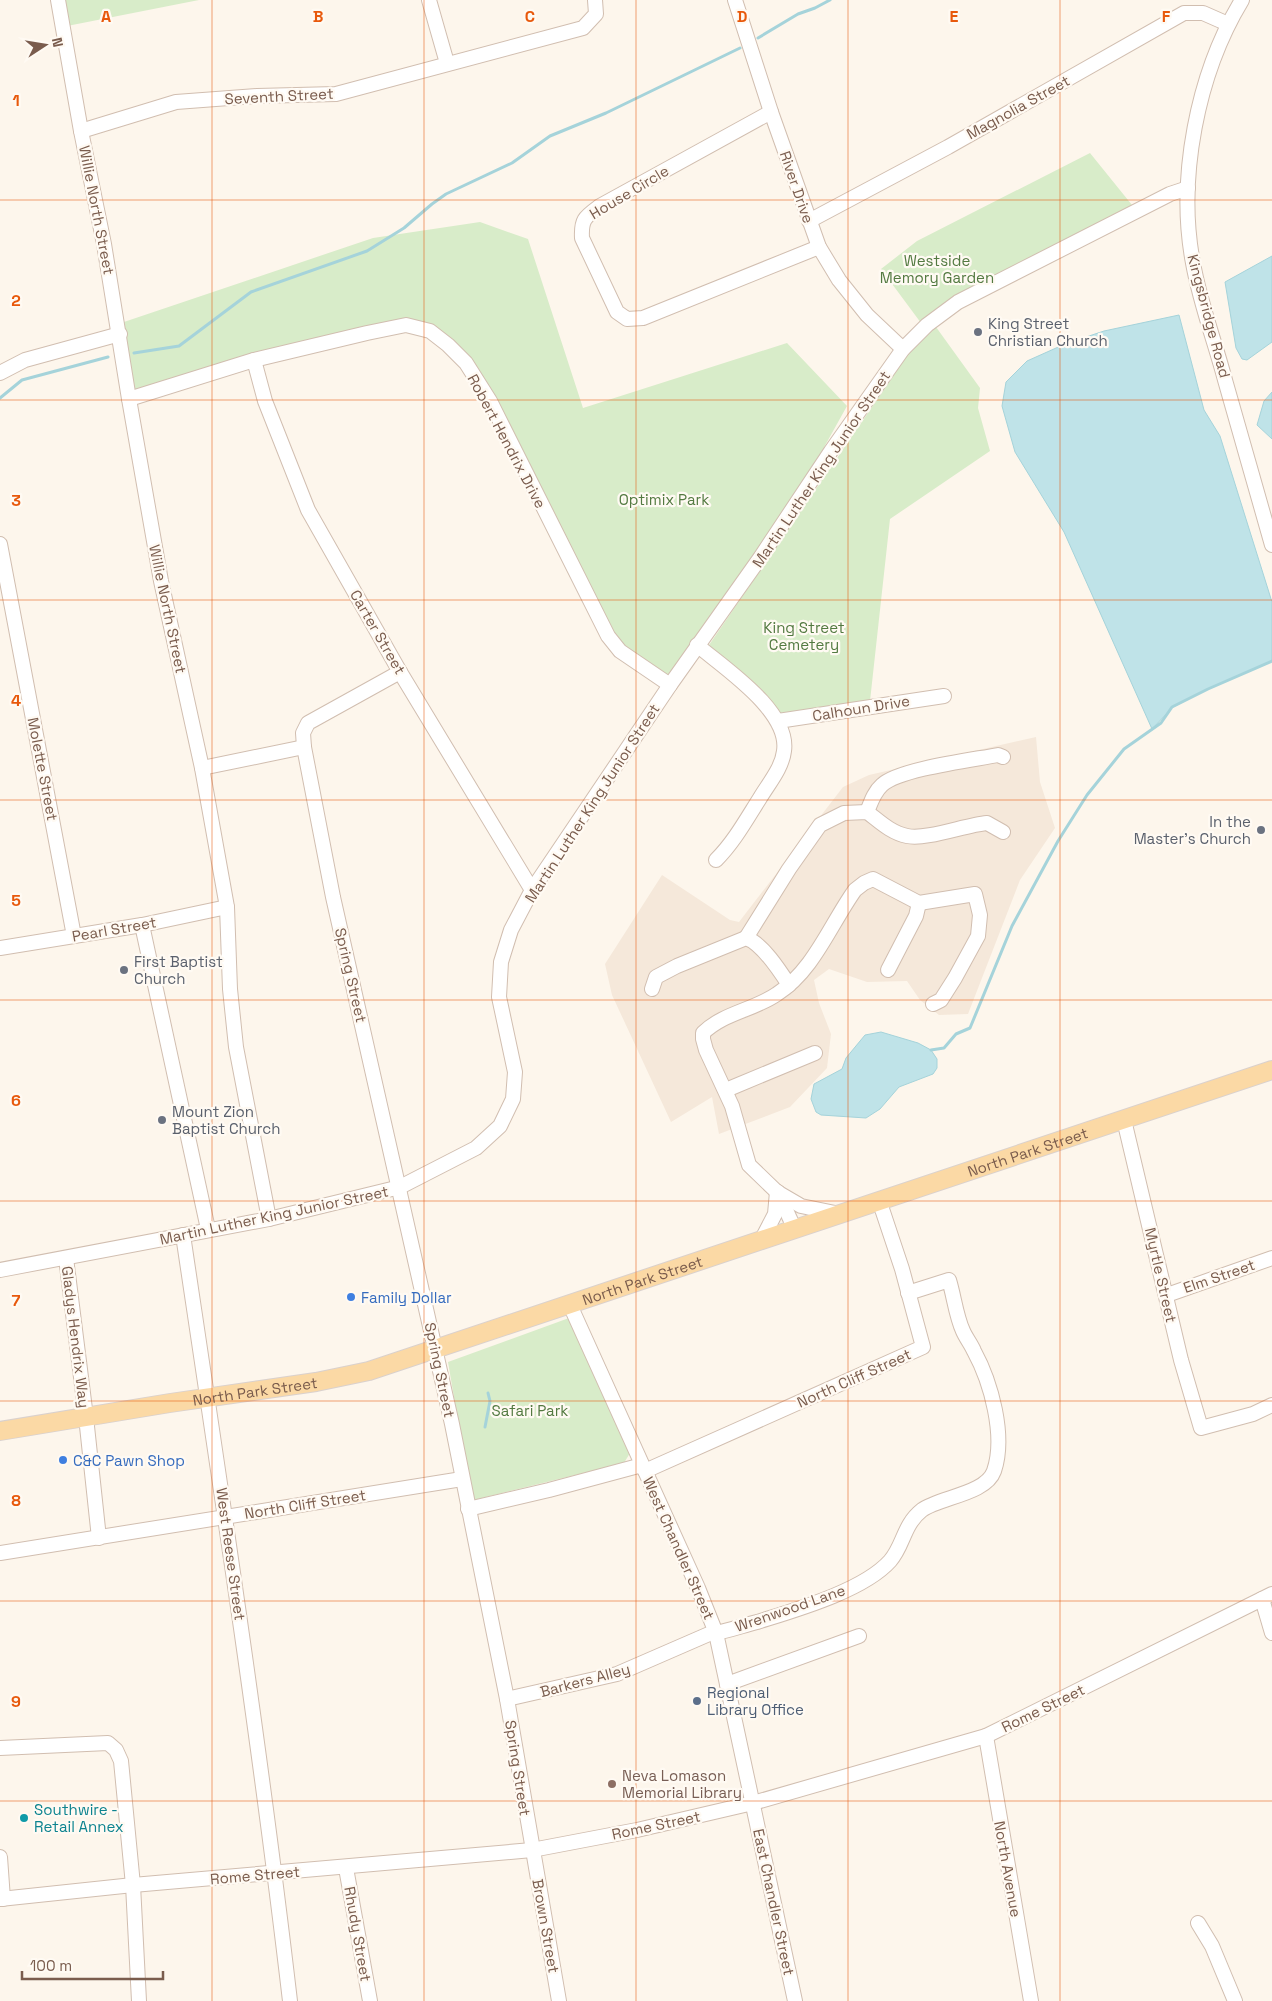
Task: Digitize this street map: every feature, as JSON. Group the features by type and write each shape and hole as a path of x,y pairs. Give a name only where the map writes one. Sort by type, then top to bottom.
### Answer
{"main road":[{"name":"North Park Street","path":"0,1431 316,1382 369,1371 1272,1070"}],"street":[{"name":"Willie North Street","path":"57,0 104,244 161,581 202,768 227,907 230,989 236,1047 269,1219"},
{"path":"429,0 447,63"},
{"name":"Seventh Street","path":"81,131 176,102 257,96 336,94 583,28 596,14 594,0"},
{"name":"River Drive","path":"736,0 771,112 819,247 839,280 867,315 903,349"},
{"name":"Kingsbridge Road","path":"1242,0 1228,24 1214,58 1196,122 1188,188 1188,228 1197,282 1272,545"},
{"name":"Magnolia Street","path":"809,221 956,142 1184,13 1203,13 1228,24"},
{"name":"House Circle","path":"771,112 600,206 586,217 582,226 582,238 617,312 627,319 642,318 659,312 819,247"},
{"name":"Martin Luther King Junior Street","path":"0,1270 208,1229 269,1219 400,1187 476,1148 500,1126 513,1099 515,1072 499,997 501,962 510,930 532,890 670,684 760,558 828,455 903,349 927,325 958,302 1170,194 1188,188"},
{"name":"Robert Hendrix Drive","path":"129,399 254,360 406,325 430,331 448,345 466,364 490,401 608,636 620,651 670,684"},
{"path":"0,373 25,360 120,334"},
{"name":"Carter Street","path":"254,360 265,401 308,510 400,672 532,890"},
{"name":"Molette Street","path":"0,544 74,936"},
{"path":"697,645 745,685 771,712 783,731 784,748 777,770 730,846 716,860"},
{"path":"202,768 304,747 303,733 308,723 400,672"},
{"name":"Calhoun Drive","path":"778,721 944,696"},
{"name":"Spring Street","path":"304,747 333,898 436,1349 507,1700 532,1850"},
{"path":"867,812 873,798 883,784 904,773 998,755 1003,757"},
{"path":"652,988 656,977 677,966 746,938 788,869 820,826 844,813 867,812 891,830 908,836 924,835 987,823 1003,832"},
{"path":"840,1214 801,1206 777,1192 749,1165 726,1090 706,1050 703,1033 712,1024 776,995 789,985 811,960 855,890 873,879 918,903 975,894 980,916 978,936 941,1000 933,1004"},
{"path":"888,970 916,916 918,903"},
{"name":"Pearl Street","path":"0,948 142,925 227,907"},
{"path":"142,925 208,1229"},
{"path":"746,938 753,940 778,968 789,985"},
{"path":"726,1090 815,1053"},
{"name":"Myrtle Street","path":"1124,1120 1181,1360 1201,1428 1253,1414 1272,1405"},
{"path":"777,1192 795,1230"},
{"path":"761,1241 775,1214 777,1192"},
{"name":"North Cliff Street","path":"468,1509 643,1468 923,1347 879,1200"},
{"name":"West Reese Street","path":"183,1235 226,1517 275,1874 290,2001"},
{"name":"Gladys Hendrix Way","path":"66,1258 99,1538"},
{"name":"Elm Street","path":"1167,1295 1272,1258"},
{"name":"Wrenwood Lane","path":"716,1633 792,1611 868,1578 890,1560 911,1521 923,1510 980,1486 993,1473 997,1453 997,1429 991,1392 975,1352 962,1330 950,1280 908,1294"},
{"name":"West Chandler Street","path":"570,1304 698,1588 716,1633 753,1803"},
{"name":"North Cliff Street","path":"0,1553 462,1479"},
{"path":"1267,1596 1272,1633"},
{"name":"Rome Street","path":"2,1899 133,1885 346,1868 532,1850 637,1830 753,1803 986,1736 1267,1596"},
{"name":"Barkers Alley","path":"507,1700 617,1674 709,1634 716,1633"},
{"path":"727,1684 859,1636"},
{"name":"North Avenue","path":"986,1736 1031,2001"},
{"path":"0,1748 108,1743 116,1750 121,1761 133,1885 140,2001"},
{"name":"East Chandler Street","path":"753,1803 795,2001"},
{"name":"Brown Street","path":"532,1850 559,2001"},
{"path":"0,1857 2,1899"},
{"name":"Rhudy Street","path":"346,1868 370,2001"},
{"path":"1198,1922 1212,1946 1235,2001"}],"shaded area":[{"path":"1036,737 1040,782 1055,828 1020,880 968,1014 939,1015 920,1000 907,981 867,982 829,969 814,980 819,1003 831,1034 827,1068 790,1107 719,1134 712,1097 671,1122 612,995 605,964 662,875 730,920 739,922 843,787 869,775"}],"green space":[{"path":"58,0 199,0 62,27"},
{"name":"Westside Memory Garden","path":"1090,153 1132,205 960,293 921,323 881,269 917,241"},
{"name":"Optimix Park","path":"480,222 528,239 583,408 787,343 847,406 778,530 670,685 620,651 490,401 448,345 406,325 129,399 118,324 373,238"},
{"name":"King Street Cemetery","path":"936,327 980,388 978,408 990,451 890,519 870,701 781,716 707,648 913,347"},
{"name":"Safari Park","path":"569,1318 630,1453 624,1463 474,1500 471,1497 448,1362"}],"water":[{"path":"1272,256 1272,342 1247,360 1242,359 1236,348 1225,282"},
{"path":"1179,315 1204,410 1220,436 1272,602 1272,661 1208,689 1173,707 1152,729 1064,532 1015,452 1002,406 1006,382 1027,361 1065,344 1104,331"},
{"path":"1272,392 1272,439 1257,425 1264,401"},
{"path":"881,1032 918,1043 931,1050 937,1059 937,1068 933,1074 899,1087 880,1109 866,1118 821,1115 816,1112 811,1099 814,1084 842,1069 846,1058 865,1035"}],"waterway":[{"path":"758,38 798,14 830,0"},
{"path":"134,353 179,346 251,292 367,251 404,228 446,194 512,163 550,136 606,113 740,48"},
{"path":"0,398 22,380 108,357"},
{"path":"931,1050 944,1048 956,1034 970,1028 1012,926 1058,841 1087,795 1124,749 1161,723 1172,707 1272,661"},
{"path":"485,1427 490,1401 488,1393"}],"place":[{"name":"King Street Christian Church","path":"978,332"},
{"name":"In the Master's Church","path":"1261,830"},
{"name":"First Baptist Church","path":"124,970"},
{"name":"Mount Zion Baptist Church","path":"162,1120"},
{"name":"Family Dollar","path":"351,1297"},
{"name":"C&C Pawn Shop","path":"63,1460"},
{"name":"Regional Library Office","path":"697,1701"},
{"name":"Neva Lomason Memorial Library","path":"612,1784"},
{"name":"Southwire - Retail Annex","path":"24,1818"}]}
